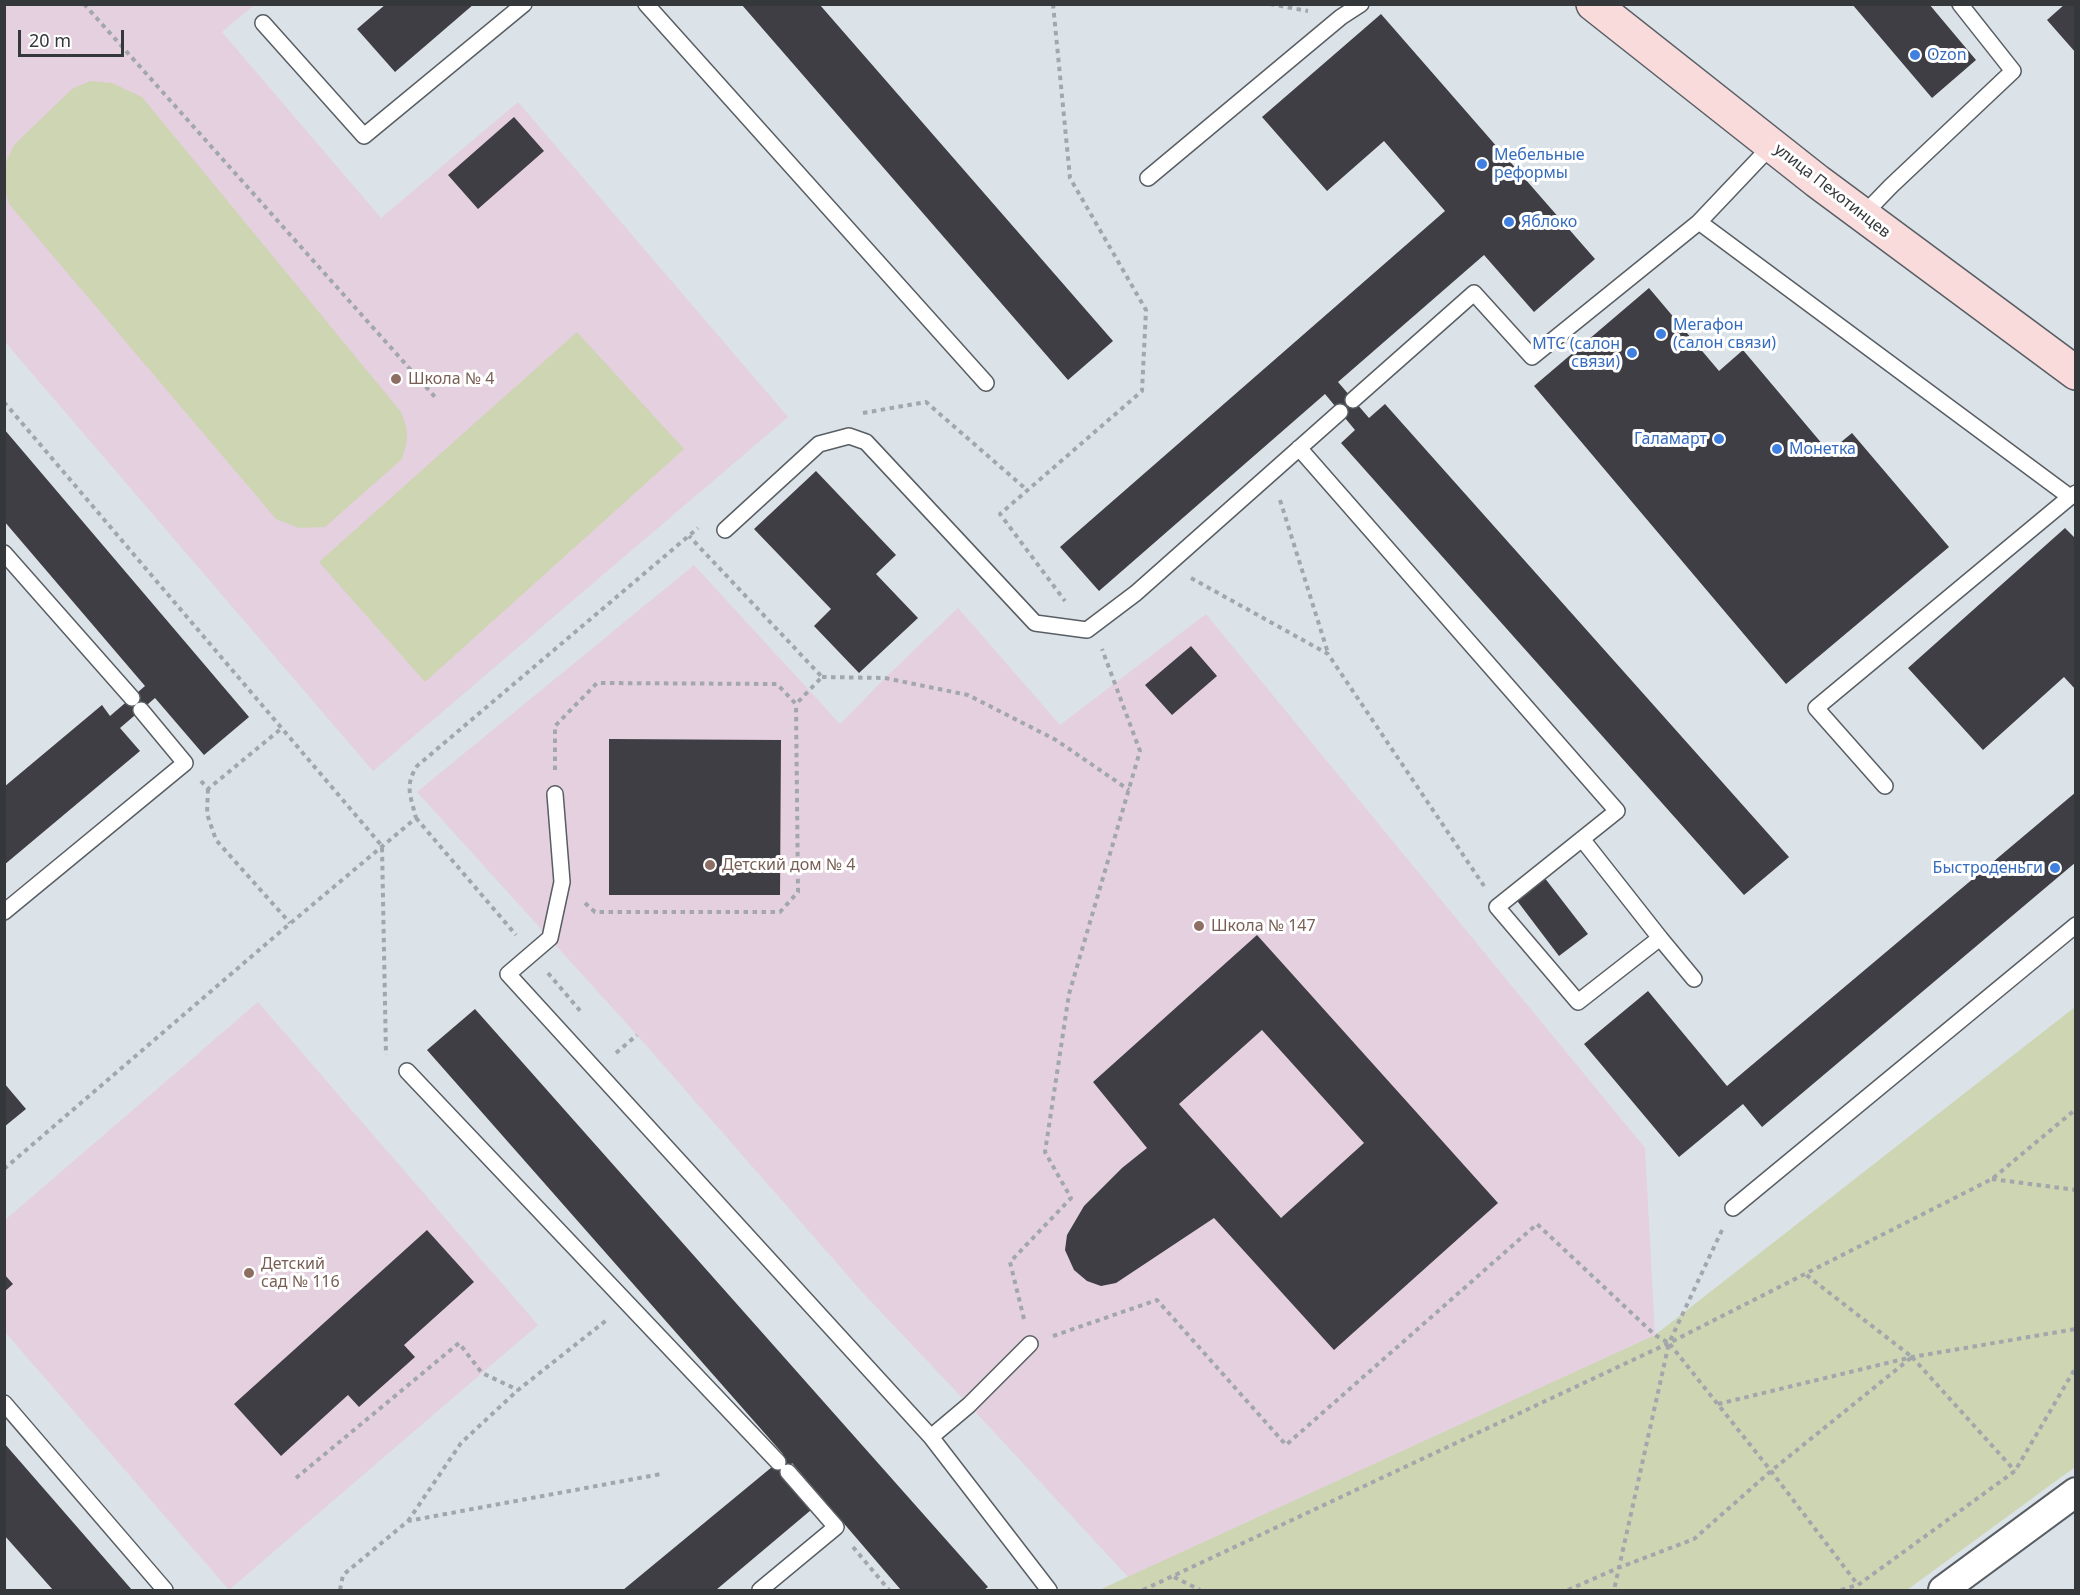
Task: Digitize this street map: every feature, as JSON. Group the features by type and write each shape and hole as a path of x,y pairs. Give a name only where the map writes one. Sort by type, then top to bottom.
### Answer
{"main road":[{"name":"улица Пехотинцев","path":"1593,4 1863,216 2076,373"}],"street":[{"path":"1943,1590 2076,1492"}],"lane":[{"path":"263,23 364,136 524,4"},
{"path":"646,4 986,383"},
{"path":"1148,178 1341,17 1361,4"},
{"path":"1863,216 1891,186 2013,71 1959,4"},
{"path":"1353,400 1474,292 1532,357 1699,222 1772,145"},
{"path":"1699,222 2073,495 1816,708 1885,786"},
{"path":"725,530 819,444 849,436 866,442 1035,622 1087,630 1136,593 1340,412"},
{"path":"1299,448 1617,811 1497,907 1578,1002 1660,938"},
{"path":"4,553 137,704 185,763 4,912"},
{"path":"555,794 562,882 550,938 508,974 931,1437 1049,1590"},
{"path":"1582,839 1695,979"},
{"path":"1733,1208 2076,925"},
{"path":"407,1071 783,1467 836,1527 760,1590"},
{"path":"931,1437 969,1405 1030,1344"},
{"path":"4,1403 165,1590"}],"path":[{"path":"84,4 435,397"},
{"path":"1053,4 1070,178 1146,310 1142,391 1000,514 1087,630 1100,642 1140,751 1069,994 1045,1152 1071,1198 1010,1262 1030,1344 1157,1300 1286,1445 1537,1224 1655,1335 1669,1343 1772,1471 1858,1585"},
{"path":"4,402 382,846 386,1057"},
{"path":"860,414 926,402 1027,490"},
{"path":"1271,473 1328,654 1470,863 1497,907"},
{"path":"531,953 416,818 410,792 410,777 417,766 707,521"},
{"path":"689,536 822,677 885,678 968,695 1056,740 1129,790"},
{"path":"1183,584 1192,578 1328,654"},
{"path":"796,704 822,677"},
{"path":"555,794 555,726 597,683 777,684 796,704 798,892 780,912 595,912 562,882"},
{"path":"208,789 282,728"},
{"path":"185,763 208,789 207,814 216,840 290,923"},
{"path":"4,1169 416,818"},
{"path":"616,1053 637,1035"},
{"path":"1143,1590 1669,1343 1992,1179 2076,1109"},
{"path":"1992,1179 2076,1190"},
{"path":"1614,1590 1669,1343 1733,1208"},
{"path":"1805,1274 1912,1357 2014,1471"},
{"path":"340,1590 343,1575 408,1521 461,1443 518,1390 611,1317"},
{"path":"1718,1404 1912,1357 2076,1329"},
{"path":"296,1478 459,1343 482,1373 518,1390"},
{"path":"1568,1590 1694,1539 1772,1471 1912,1357"},
{"path":"1841,1590 1858,1585 2014,1471 2076,1367"},
{"path":"408,1521 661,1474"},
{"path":"836,1527 889,1590"},
{"path":"1173,1576 1200,1590"}],"shaded area":[{"name":"Школа № 4","path":"4,5 254,5 222,32 381,218 518,102 788,417 373,771 5,342"},
{"name":"Школа № 147","path":"694,565 840,724 958,608 1060,725 1206,614 1645,1148 1655,1335 1128,1577 863,1293 637,1035 417,792"},
{"name":"Детский сад № 116","path":"258,1002 538,1325 229,1590 5,1332 4,1221"}],"green space":[{"path":"90,81 112,83 142,97 401,412 407,435 402,459 325,527 299,528 276,519 9,204 5,190 5,164 14,145 72,89"},
{"path":"577,332 684,449 425,682 319,562"},
{"path":"2075,1007 2075,1467 1907,1590 1099,1590 1655,1335"}],"building":[{"path":"386,4 474,4 395,72 357,29"},
{"path":"1852,4 1929,4 1976,60 1932,98"},
{"path":"2065,4 2076,4 2076,53 2047,20"},
{"path":"742,5 820,5 1113,341 1068,380"},
{"path":"1381,14 1595,259 1534,312 1484,255 1338,382 1369,418 1385,404 1789,857 1744,895 1341,443 1355,430 1325,394 1099,591 1060,547 1445,211 1384,141 1327,191 1262,117"},
{"path":"514,117 544,151 478,209 448,175"},
{"path":"1649,288 1719,371 1743,350 1829,452 1852,433 1949,547 1786,684 1534,386"},
{"path":"4,429 249,717 204,755 155,698 120,728 140,751 4,865 4,787 102,705 110,716 145,686 4,521"},
{"path":"816,471 896,555 876,574 918,618 859,673 814,626 831,609 754,529"},
{"path":"2065,528 2076,539 2076,690 2064,677 1983,750 1908,668"},
{"path":"1191,646 1217,676 1172,715 1145,685"},
{"path":"609,739 781,740 780,895 609,895"},
{"path":"2076,792 2076,862 1762,1127 1743,1104 1679,1157 1584,1044 1648,991 1727,1086"},
{"path":"1544,877 1588,934 1559,956 1515,898"},
{"path":"1257,935 1498,1203 1334,1350 1214,1218 1116,1283 1101,1286 1087,1281 1074,1270 1065,1250 1067,1235 1084,1206 1122,1168 1147,1148 1093,1082","holes":["1262,1030 1364,1143 1281,1218 1179,1104"]},
{"path":"475,1009 988,1587 984,1590 901,1590 792,1463 788,1472 811,1510 716,1590 623,1590 778,1462 783,1454 427,1050"},
{"path":"4,1083 26,1109 4,1127"},
{"path":"427,1230 474,1282 404,1345 415,1357 359,1407 348,1395 281,1456 234,1404"},
{"path":"4,1274 13,1284 4,1292"},
{"path":"4,1443 132,1590 53,1590 4,1535"}],"place":[{"name":"Ozon","path":"1915,55"},
{"name":"Мебельные реформы","path":"1482,164"},
{"name":"Яблоко","path":"1509,222"},
{"name":"Мегафон (салон связи)","path":"1661,334"},
{"name":"МТС (салон связи)","path":"1632,353"},
{"name":"Школа № 4","path":"396,379"},
{"name":"Галамарт","path":"1719,439"},
{"name":"Монетка","path":"1777,449"},
{"name":"Детский дом № 4","path":"710,865"},
{"name":"Быстроденьги","path":"2055,868"},
{"name":"Школа № 147","path":"1199,926"},
{"name":"Детский сад № 116","path":"249,1273"}]}
